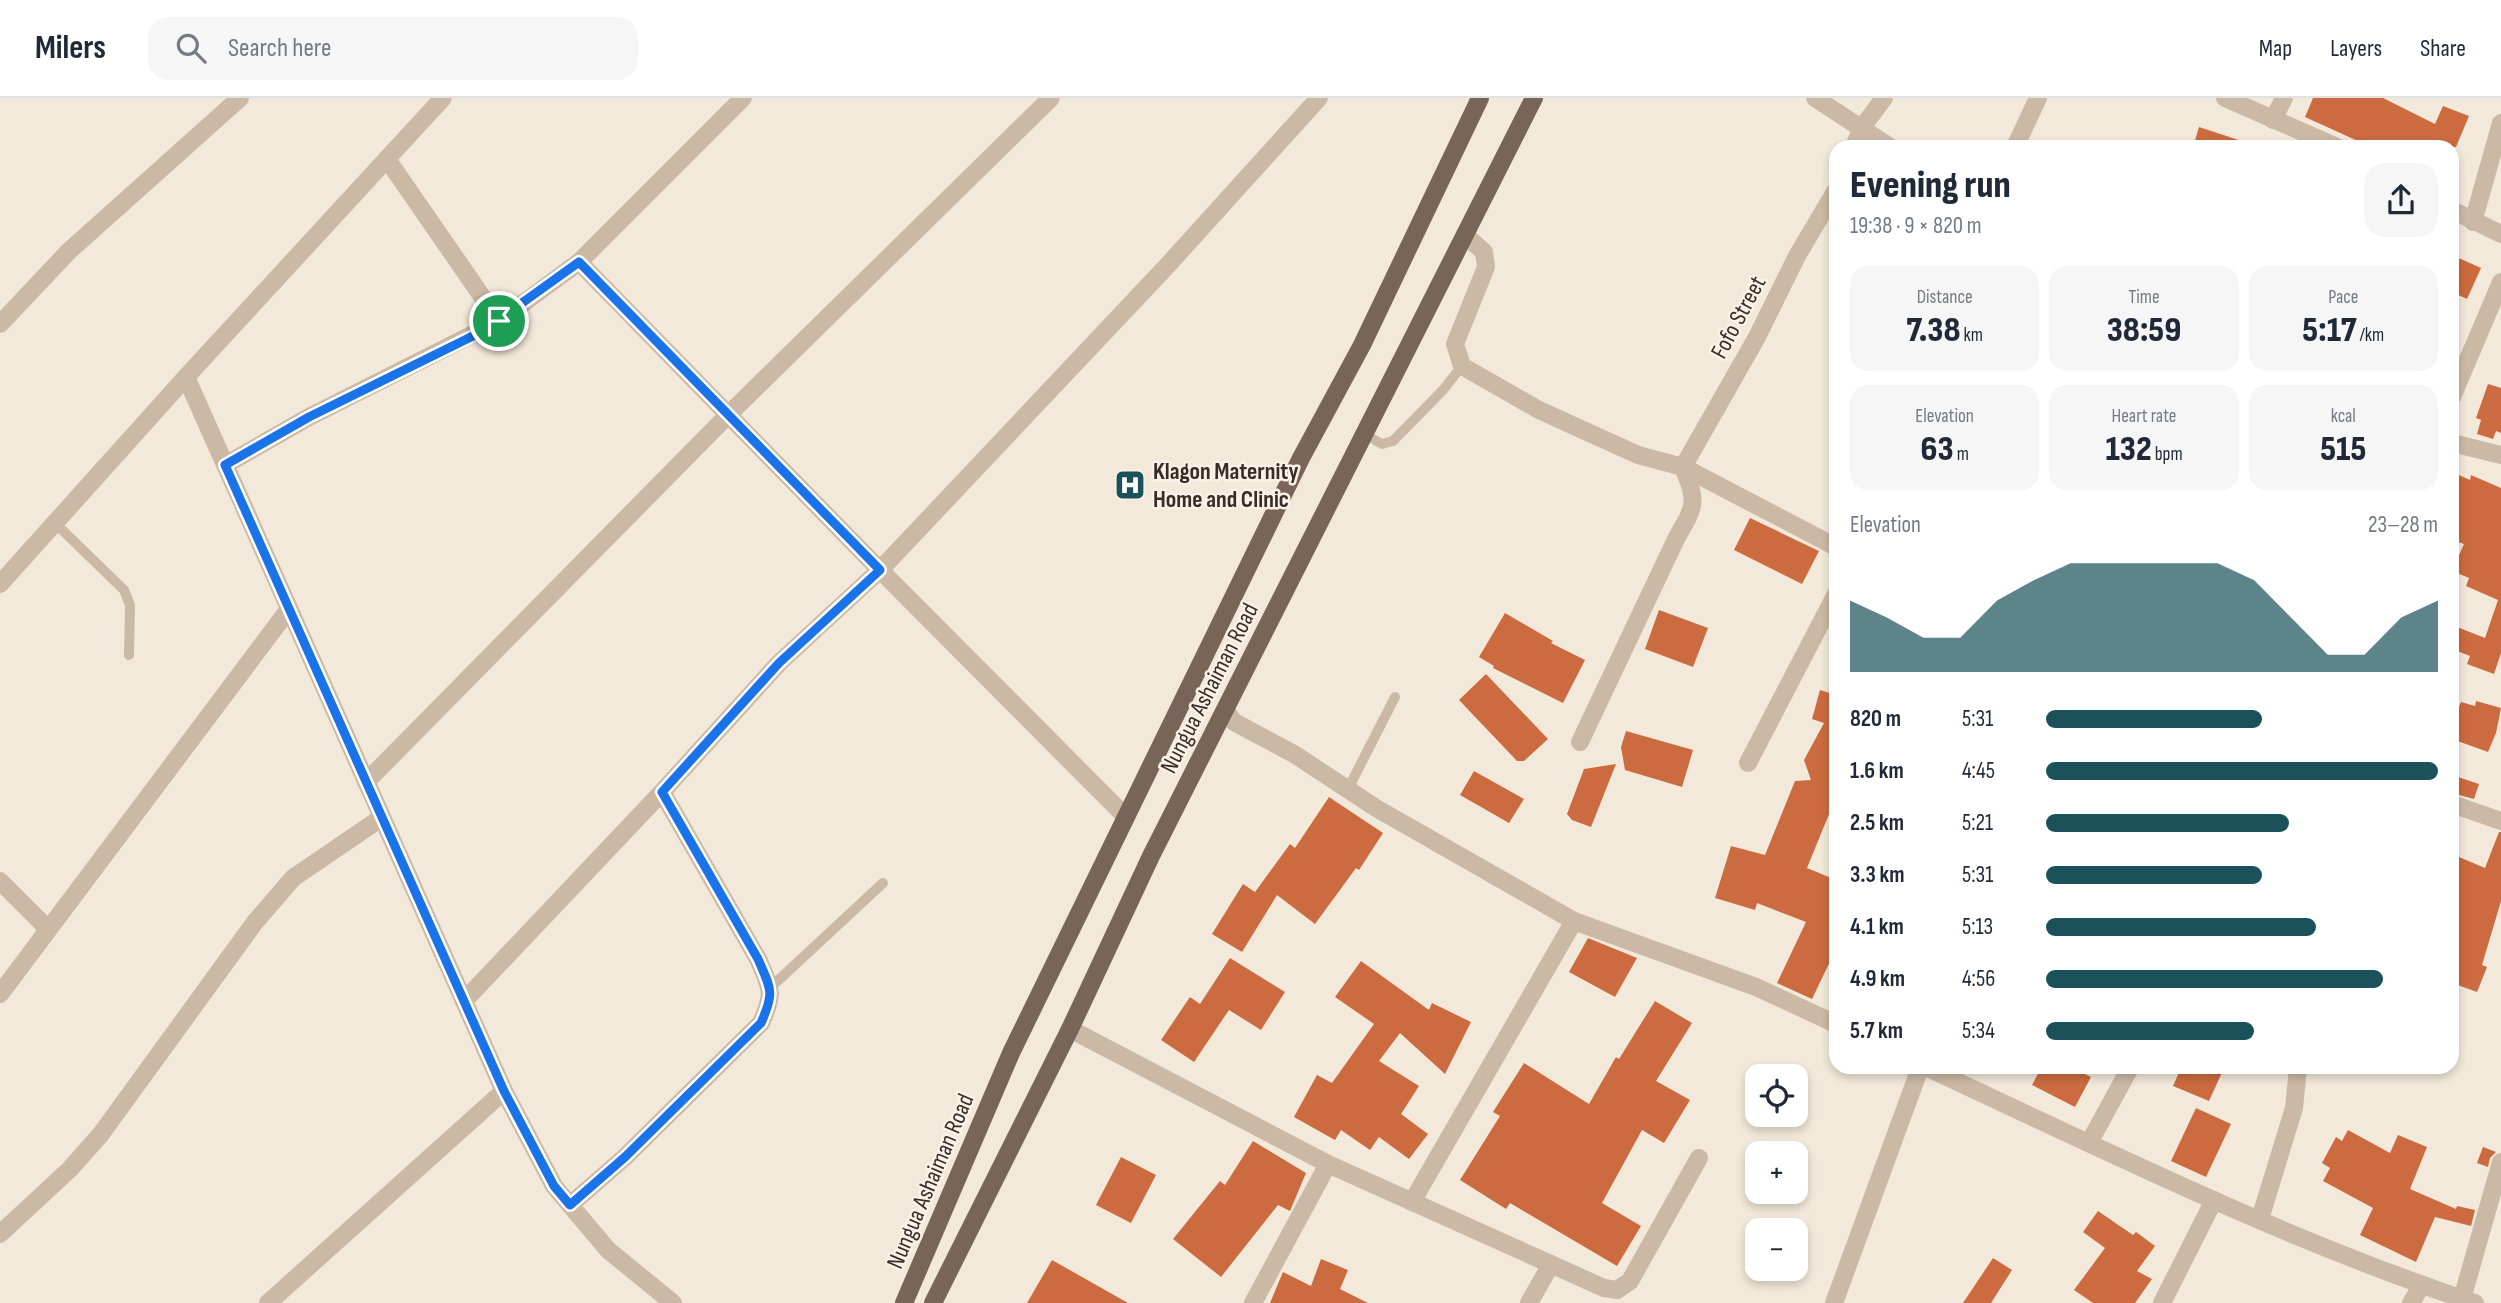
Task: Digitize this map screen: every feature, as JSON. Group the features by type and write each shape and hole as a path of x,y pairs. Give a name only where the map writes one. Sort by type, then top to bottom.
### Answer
{"main road":[{"name":"Nungua Ashaiman Road","path":"904,1303 1011,1053 1301,458 1362,345 1480,98"},
{"name":"Nungua Ashaiman Road","path":"933,1303 1070,1029 1152,856 1534,98"}],"street":[{"path":"0,324 68,252 240,98"},
{"path":"0,584 443,98"},
{"path":"225,465 309,417 499,321 579,262 743,98"},
{"path":"366,782 729,414 1051,98"},
{"path":"464,1001 662,792 779,663 880,570 1166,267 1319,98"},
{"path":"1815,98 1879,140"},
{"path":"1857,140 1861,129 1884,98"},
{"path":"2018,140 2038,98"},
{"path":"2225,98 2320,140"},
{"path":"2273,120 2284,98"},
{"path":"2473,222 2501,123"},
{"path":"387,159 499,321"},
{"name":"Fofo Street","path":"1683,467 1757,337 1797,256 1829,202"},
{"path":"2459,213 2501,234"},
{"path":"1465,235 1484,252 1486,267 1454,344 1462,366 1539,410 1638,455 1683,467 1829,543"},
{"path":"579,262 1125,816"},
{"path":"2459,381 2501,282"},
{"path":"186,377 504,1091 554,1186 608,1250 673,1303"},
{"path":"2459,445 2501,455"},
{"path":"1580,742 1665,561 1693,510 1693,491 1683,467"},
{"path":"1748,763 1829,607"},
{"path":"0,994 289,609"},
{"path":"1226,711 1234,722 1294,754 1376,808 1574,921 1756,987 1829,1021"},
{"path":"570,1205 625,1157 761,1023 771,1002 771,988 758,959 662,792"},
{"path":"2459,806 2501,821"},
{"path":"0,1234 70,1169 101,1134 255,922 293,878 381,818"},
{"path":"0,881 48,929"},
{"path":"1412,1202 1574,921"},
{"path":"1070,1029 1328,1164 1604,1288 1618,1290 1630,1281 1699,1158"},
{"path":"1834,1303 1918,1074"},
{"path":"1941,1074 2214,1200 2421,1286 2468,1301 2501,1162"},
{"path":"2090,1143 2127,1074"},
{"path":"2260,1219 2294,1108 2297,1074"},
{"path":"268,1303 504,1091"},
{"path":"1253,1303 1328,1164"},
{"path":"2162,1303 2214,1200"},
{"path":"1529,1303 1551,1264"},
{"path":"2411,1303 2421,1286"}],"lane":[{"path":"1364,434 1382,444 1394,441 1462,366"},
{"path":"55,523 128,597 129,655"},
{"path":"1348,789 1395,697"},
{"path":"771,988 883,883"}],"building":[{"path":"2313,98 2383,98 2435,124 2443,106 2469,116 2459,140 2356,140 2305,117"},
{"path":"2199,127 2239,140 2195,140"},
{"path":"2459,258 2481,268 2467,299 2459,295"},
{"path":"2488,384 2501,388 2501,433 2496,431 2493,439 2477,434 2481,420 2476,418"},
{"path":"2459,475 2470,480 2471,475 2501,488 2501,653 2494,674 2467,664 2470,656 2459,652 2459,628 2485,638 2498,600 2466,586 2469,578 2459,574 2459,555 2464,544 2459,542"},
{"path":"1750,518 1819,551 1802,584 1734,550"},
{"path":"1659,610 1708,628 1693,667 1645,649"},
{"path":"1505,613 1553,641 1551,643 1585,660 1563,703 1493,668 1494,666 1479,657"},
{"path":"1486,674 1548,739 1524,761 1517,761 1459,700"},
{"path":"1820,690 1829,693 1829,814 1807,868 1829,877 1829,964 1812,999 1777,983 1806,922 1757,903 1755,910 1715,898 1731,846 1765,855 1795,781 1811,780 1804,760 1824,723 1812,719"},
{"path":"2476,701 2501,708 2496,733 2488,752 2459,742 2461,702 2475,706"},
{"path":"1626,731 1693,750 1682,787 1625,770 1621,747"},
{"path":"1616,764 1591,827 1572,820 1567,814 1584,769"},
{"path":"1474,771 1524,799 1509,823 1460,795"},
{"path":"2459,777 2479,784 2474,799 2459,795"},
{"path":"1329,797 1383,833 1359,870 1356,868 1315,924 1277,895 1242,952 1212,934 1243,884 1255,892 1290,844 1295,848"},
{"path":"2501,832 2501,901 2482,965 2487,967 2477,992 2459,986 2459,857 2485,868"},
{"path":"1588,938 1637,958 1615,997 1569,972"},
{"path":"1230,958 1285,992 1261,1030 1229,1010 1194,1062 1161,1040 1190,997 1200,1004"},
{"path":"1361,961 1429,1010 1432,1003 1471,1022 1445,1074 1400,1033 1379,1061 1419,1086 1401,1114 1428,1134 1409,1159 1379,1137 1370,1150 1341,1130 1335,1140 1294,1117 1317,1075 1332,1083 1374,1024 1335,997"},
{"path":"1655,1001 1692,1023 1656,1081 1690,1100 1664,1143 1642,1130 1602,1203 1641,1226 1617,1266 1510,1203 1506,1209 1460,1180 1500,1116 1493,1112 1524,1063 1589,1104 1616,1057 1619,1059"},
{"path":"2038,1074 2085,1074 2091,1077 2075,1107 2032,1085"},
{"path":"2178,1074 2221,1074 2209,1101 2173,1086"},
{"path":"2196,1108 2231,1124 2206,1177 2171,1161"},
{"path":"2348,1130 2390,1153 2398,1135 2427,1147 2410,1189 2456,1209 2457,1206 2475,1210 2471,1226 2435,1217 2416,1262 2360,1235 2373,1208 2323,1181 2330,1168 2322,1163 2336,1137 2342,1141"},
{"path":"1253,1141 1306,1173 1290,1211 1278,1205 1221,1277 1173,1239 1220,1181 1225,1185"},
{"path":"2483,1147 2496,1152 2490,1158 2488,1167 2477,1163"},
{"path":"1121,1157 1156,1175 1131,1223 1096,1205"},
{"path":"2098,1211 2133,1235 2136,1232 2155,1246 2137,1271 2152,1279 2135,1303 2093,1303 2074,1290 2105,1248 2083,1232"},
{"path":"1993,1258 2012,1270 1991,1303 1963,1303"},
{"path":"1321,1259 1348,1270 1340,1289 1368,1303 1270,1303 1283,1272 1311,1286"},
{"path":"1052,1260 1128,1303 1027,1303"}],"place":[{"name":"Klagon Maternity Home and Clinic","path":"1130,485"}],"route":[{"path":"579,262 880,570 779,663 662,792 758,959 771,988 771,1002 761,1023 625,1157 570,1205 554,1186 504,1091 225,465 309,417 499,321 579,262"}]}
